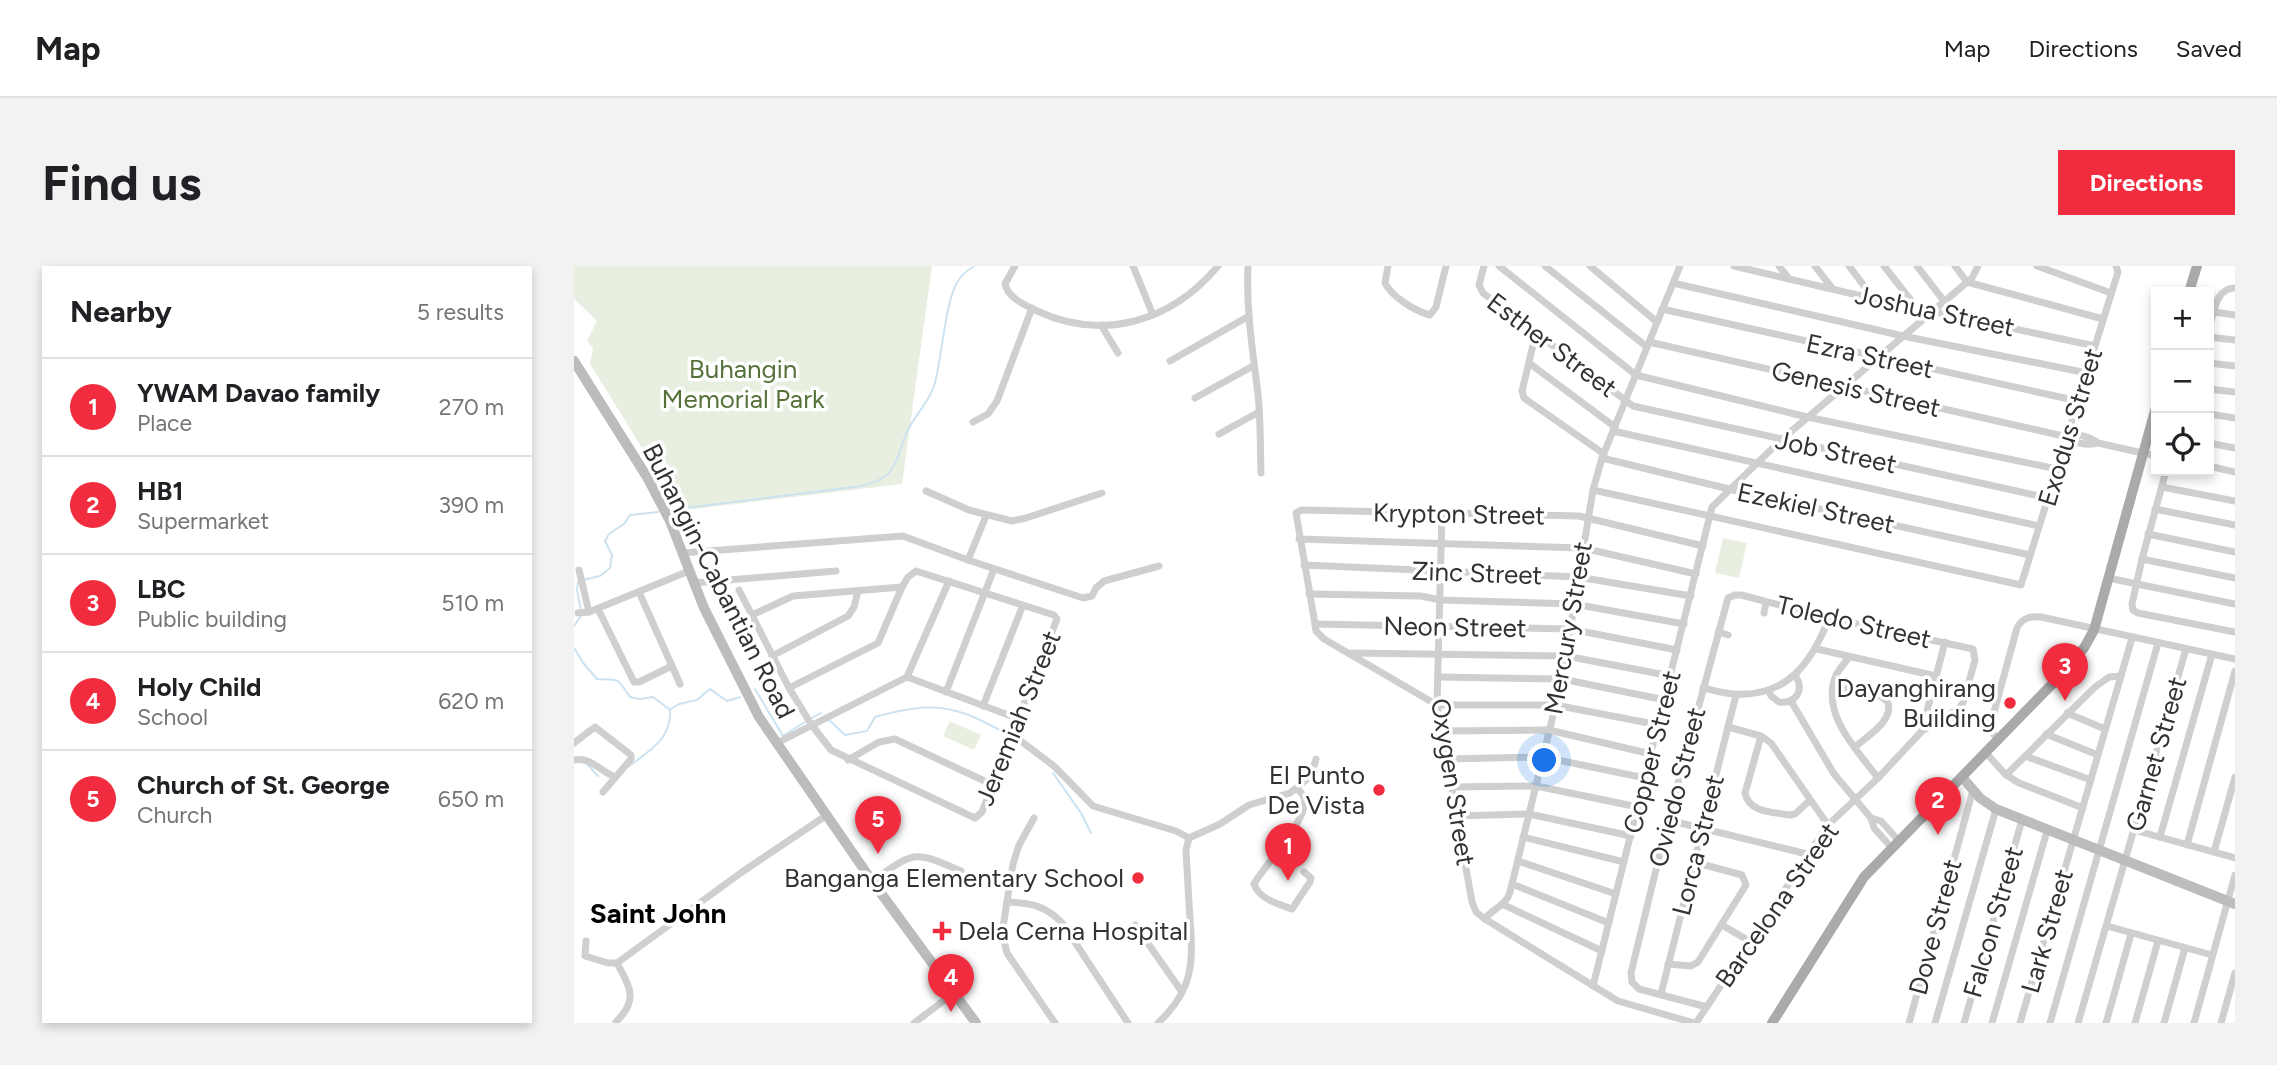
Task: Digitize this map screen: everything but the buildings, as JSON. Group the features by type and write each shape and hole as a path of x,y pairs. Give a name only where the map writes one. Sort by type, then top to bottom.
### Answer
{"main road":[{"path":"2191,287 2197,266"},
{"name":"Buhangin-Cabantian Road","path":"574,361 647,477 670,521 694,583 759,717 872,881 975,1023"},
{"path":"1772,1023 1864,877 2075,659 2094,630 2154,413"},
{"path":"1962,777 1996,809 2231,902"}],"street":[{"path":"1015,266 1007,277 1006,289 1032,308 1066,321 1101,325 1135,322 1153,315 1193,293 1219,266"},
{"path":"1133,266 1153,315"},
{"path":"1248,266 1253,366 1258,388 1261,473"},
{"path":"1388,266 1385,284 1390,291 1422,312 1432,314 1446,266"},
{"name":"Esther Street","path":"1484,266 1480,289 1625,401"},
{"path":"1499,266 1636,375 1807,417 2057,470"},
{"path":"1545,266 1648,345"},
{"path":"1590,266 1657,322"},
{"name":"Mercury Street","path":"1485,919 1508,898 1518,861 1562,679 1593,490 1603,456 1680,266"},
{"name":"Joshua Street","path":"1734,266 2095,346"},
{"path":"1779,266 1789,279"},
{"path":"1815,266 1832,288"},
{"path":"1849,266 1874,299"},
{"path":"1884,266 1917,308"},
{"path":"1917,266 1944,301"},
{"path":"1955,266 1967,282 2103,319"},
{"path":"1593,490 1709,517 1712,507 1781,440 1967,282 1978,266"},
{"path":"2037,266 2111,293"},
{"name":"Exodus Street","path":"1709,517 2021,585 2117,267"},
{"path":"1673,283 2087,373"},
{"path":"2214,305 2220,293 2235,288"},
{"path":"974,422 988,414 997,401 1032,308"},
{"name":"Ezra Street","path":"1662,310 2078,401"},
{"path":"2214,310 2235,315"},
{"path":"1170,362 1249,316"},
{"path":"1101,325 1118,353"},
{"path":"1536,333 1522,396 1603,456"},
{"path":"2214,338 2235,340"},
{"name":"Genesis Street","path":"1648,345 2066,436 2092,445 2098,443 2151,455"},
{"path":"1529,363 1614,429 1756,464 2039,526"},
{"path":"2214,364 2235,366"},
{"path":"1195,398 1253,366"},
{"path":"2214,390 2235,392"},
{"name":"Job Street","path":"1625,401 1633,406 1781,440 2048,498"},
{"path":"1219,434 1259,412"},
{"path":"2214,415 2235,418"},
{"path":"2214,444 2235,448"},
{"name":"Ezekiel Street","path":"1603,456 1729,489 2030,555"},
{"path":"2214,467 2235,472"},
{"path":"2165,476 2136,584 2133,604 2136,612 2235,632"},
{"path":"2162,487 2235,501"},
{"path":"926,491 986,516 1017,520 1102,493"},
{"path":"2155,509 2235,525"},
{"name":"Krypton Street","path":"1299,538 1297,512 1302,510 1579,516 1703,546"},
{"name":"Oxygen Street","path":"1441,513 1437,705 1472,902 1476,912 1485,919"},
{"path":"968,560 986,516"},
{"name":"Copper Street","path":"1593,986 1709,517"},
{"path":"2148,534 2235,552"},
{"path":"682,553 898,535 1083,598 1092,596 1104,581 1159,566"},
{"path":"1659,725 1555,705 1437,705 1324,639 1315,628 1299,538 1583,548 1696,574"},
{"path":"2142,559 2235,579"},
{"name":"Zinc Street","path":"1304,565 1578,577 1691,596"},
{"path":"946,692 994,569"},
{"path":"694,583 836,570"},
{"path":"581,577 584,613 689,571"},
{"path":"789,688 878,643 902,587 916,571 1023,605 983,706"},
{"path":"2108,578 2235,604"},
{"path":"777,743 907,677 948,581"},
{"path":"752,615 793,596 902,587"},
{"path":"739,590 789,688 831,750 848,760 879,742 895,738 993,785"},
{"path":"772,656 848,616 858,591"},
{"path":"639,592 680,684"},
{"path":"1310,594 1421,596 1440,600 1574,604 1684,624"},
{"name":"Toledo Street","path":"1732,596 1741,595 1829,618 1968,647 1975,652 1963,704 1922,731"},
{"name":"Oviedo Street","path":"1661,995 1639,989 1632,982 1631,973 1717,632 1726,603 1732,596"},
{"path":"1764,613 1766,602"},
{"name":"Jeremiah Street","path":"848,760 971,817 977,817 982,812 993,785 1057,619 1055,615 1023,605"},
{"path":"598,609 634,682 672,666"},
{"path":"1998,741 1990,726 2019,623 2029,617 2041,617 2235,659"},
{"path":"1703,688 1735,695 1769,691 1795,675 1817,649 1829,618"},
{"name":"Neon Street","path":"1315,628 1420,626 1570,629 1677,650"},
{"path":"1717,632 1728,635"},
{"name":"Lark Street","path":"2020,1023 2132,638"},
{"path":"1922,731 1945,642"},
{"path":"2050,1023 2158,643"},
{"path":"1817,649 1936,676"},
{"name":"Garnet Street","path":"2078,1023 2186,649"},
{"path":"1350,653 1566,656 1671,676"},
{"path":"2160,837 2212,654"},
{"path":"1849,657 1836,676 1833,703 1837,718 1878,778"},
{"path":"2187,845 2235,671"},
{"path":"1769,691 1779,702 1791,701 1800,689 1795,675"},
{"path":"2007,775 2100,683 2109,677 2121,676"},
{"path":"907,677 1019,719"},
{"path":"1438,677 1562,679 1665,700"},
{"path":"1834,686 1879,695 1888,702 1889,713 1885,721 1855,747"},
{"name":"Lorca Street","path":"1661,995 1735,695"},
{"path":"1791,701 1822,755 1871,818 1874,828 1894,844"},
{"path":"2067,713 2105,729"},
{"path":"574,743 595,727 631,757 603,792"},
{"path":"1728,727 1761,736 1776,750 1828,825"},
{"path":"1442,732 1549,730 1651,754"},
{"name":"Barcelona Street","path":"1695,1023 1828,825 1878,778 1922,731"},
{"path":"2046,734 2098,755"},
{"path":"1013,735 1054,765 1093,806 1176,831 1189,838"},
{"path":"1761,736 1745,793 1746,802 1753,808 1790,815 1795,814 1809,801"},
{"path":"1986,753 2007,775 2026,786 2082,808"},
{"path":"2025,756 2091,780"},
{"path":"1447,759 1543,757 1645,778"},
{"path":"1189,838 1220,824 1249,805 1290,793 1311,776 1316,759"},
{"path":"574,760 588,760 615,777"},
{"path":"2214,852 2235,777"},
{"path":"1451,787 1536,786 1638,807"},
{"path":"1297,788 1304,797 1304,808 1294,830 1254,884 1256,891 1267,899 1292,909 1310,882 1311,878 1304,872"},
{"name":"Dove Street","path":"1909,1023 1973,790"},
{"path":"1936,1023 1996,809"},
{"path":"1456,816 1529,814 1631,836"},
{"path":"586,941 585,956 608,963 617,962 827,815"},
{"path":"1034,818 1019,845 1013,864 1002,933 1003,943 1055,1023"},
{"path":"1668,820 1807,854"},
{"name":"Falcon Street","path":"1964,1023 2022,820"},
{"path":"2134,830 2235,858"},
{"path":"1992,1023 2047,831"},
{"path":"1523,837 1624,862"},
{"path":"1158,1023 1174,1006 1182,992 1193,955 1186,850 1189,838"},
{"path":"872,881 911,856 925,857 961,871"},
{"path":"1518,861 1616,894"},
{"path":"1668,964 1685,966 1698,962 1746,885 1746,879 1742,875 1694,862"},
{"path":"2193,1023 2231,902 2235,875"},
{"path":"1512,884 1609,923"},
{"path":"1007,902 1030,903 1054,914 1128,1023"},
{"path":"1502,904 1602,951"},
{"path":"1485,919 1593,986 1633,1007 1695,1023"},
{"path":"1135,925 1182,992"},
{"path":"1722,925 1751,942"},
{"path":"2107,926 2213,955"},
{"path":"2106,1023 2132,934"},
{"path":"2135,1023 2158,941"},
{"path":"2164,1023 2185,948"},
{"path":"616,1022 629,1008 631,995 617,962"},
{"path":"2221,1023 2235,973"},
{"path":"914,1023 954,993"},
{"path":"1661,995 1707,1007"}],"green space":[{"name":"Buhangin Memorial Park","path":"574,266 932,266 902,484 676,511 658,474 590,364 593,348 587,341 597,321 574,299"},
{"path":"1723,538 1747,543 1739,578 1715,573"},
{"path":"950,721 981,735 974,750 943,736"}],"waterway":[{"path":"670,510 862,486 883,478 894,467 907,432 934,386 950,302 961,276 974,266"},
{"path":"583,580 600,576 610,568 612,555 605,541 609,534 624,524 630,515 658,512"},
{"path":"578,582 581,610"},
{"path":"574,626 581,616"},
{"path":"574,648 597,679 617,680 630,697 653,697 670,710 670,720 663,737 628,767"},
{"path":"671,709 679,704 697,700 710,689 727,701 740,697"},
{"path":"755,689 783,736 805,722"},
{"path":"828,719 845,735 867,731 875,717 928,707 943,708 973,717 1008,735"},
{"path":"812,718 821,713"},
{"path":"587,764 598,776"},
{"path":"1053,773 1081,813 1091,833"}],"place":[{"name":"LBC","path":"2065,701"},
{"name":"Dayanghirang Building","path":"2010,703"},
{"name":"El Punto De Vista","path":"1379,790"},
{"name":"HB1","path":"1938,835"},
{"name":"Church of St. George","path":"878,854"},
{"name":"Banganga Elementary School","path":"1138,878"},
{"name":"YWAM Davao family","path":"1288,881"},
{"name":"Dela Cerna Hospital","path":"942,931"},
{"name":"Holy Child","path":"951,1012"}],"district":[{"name":"Saint John","path":"658,913"}]}
